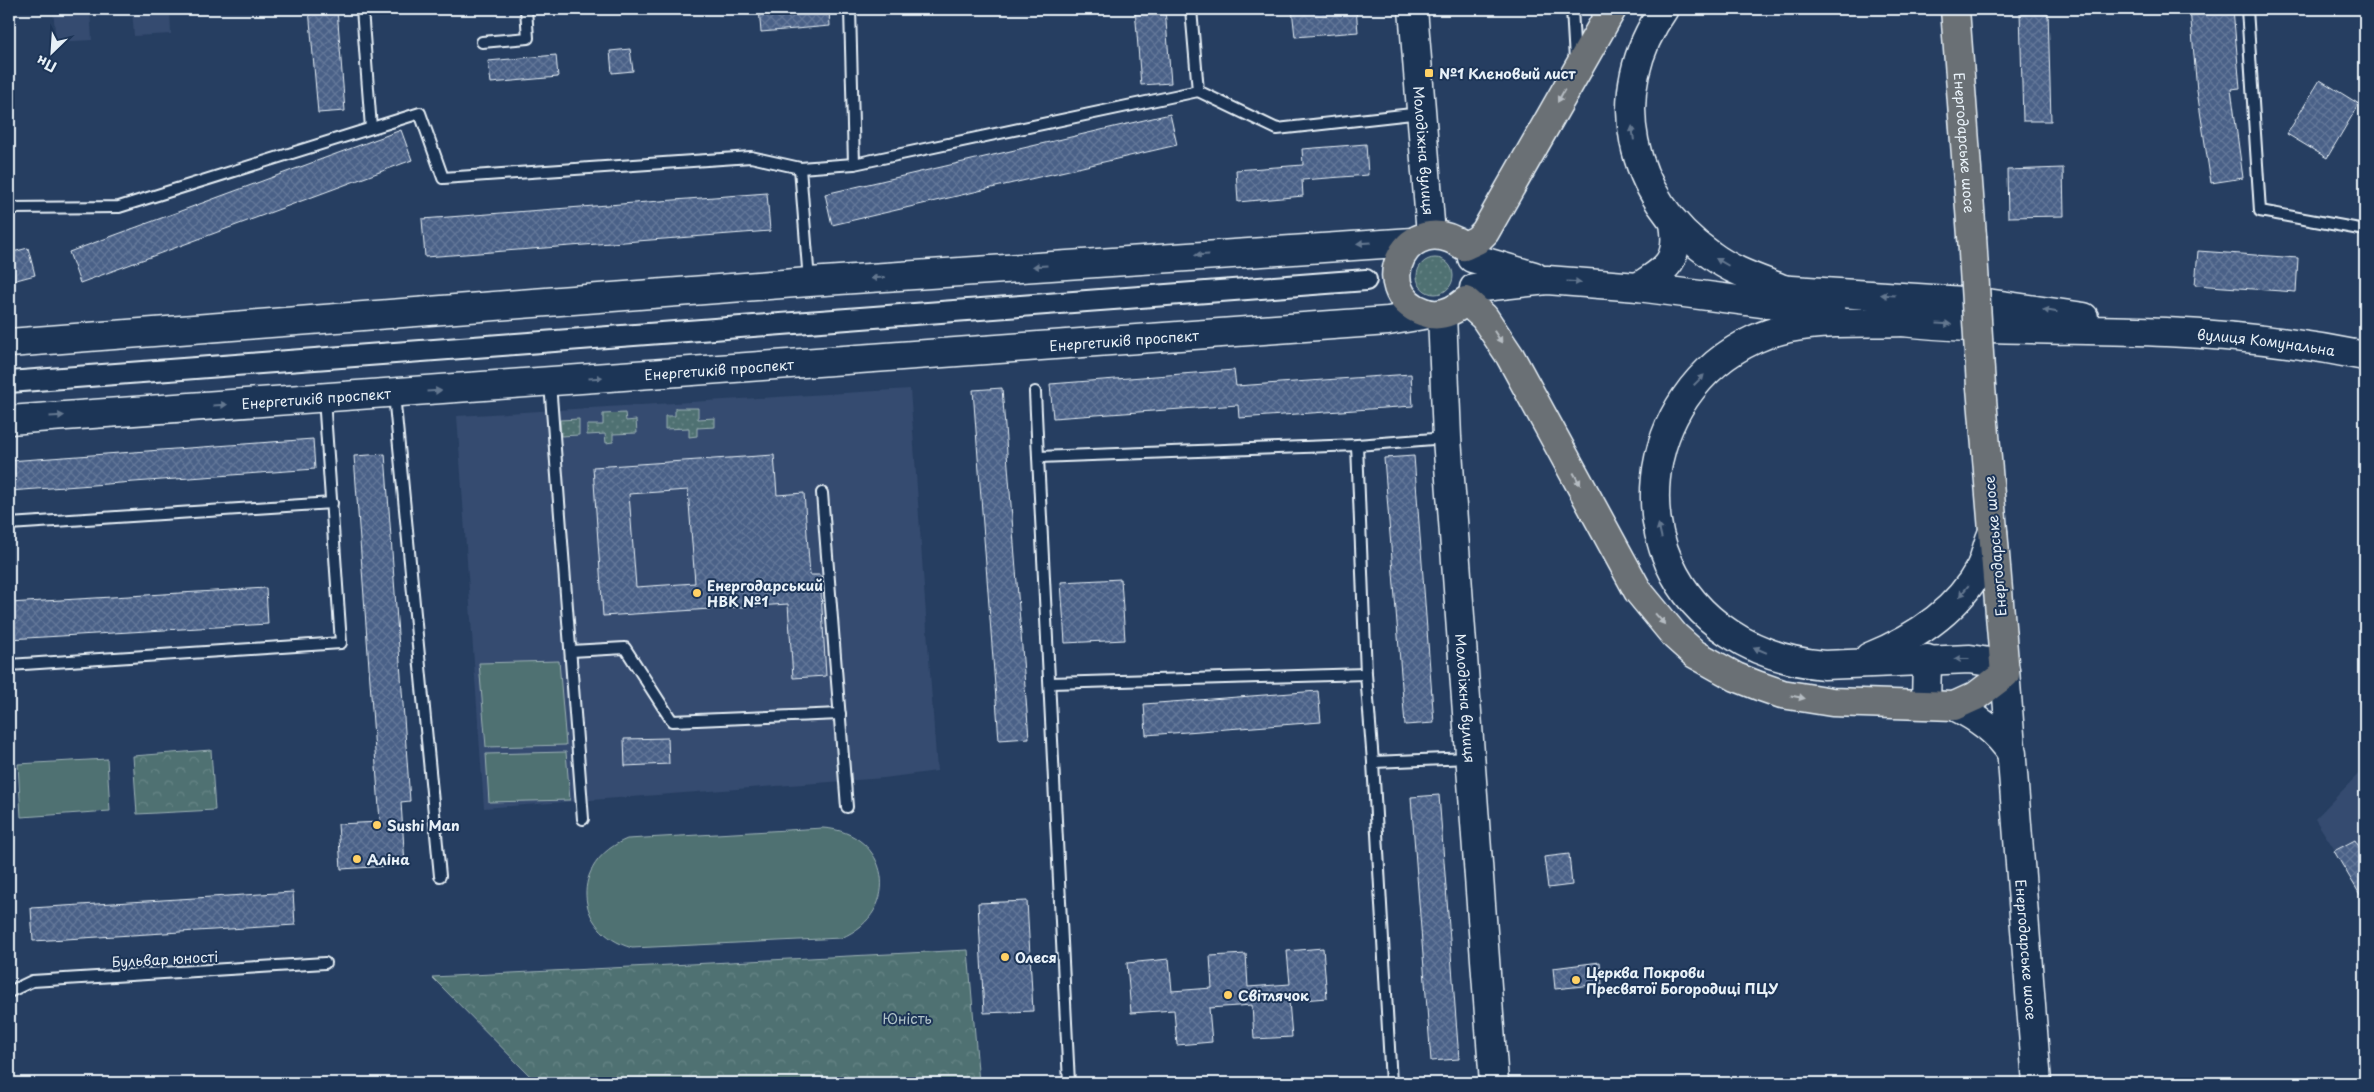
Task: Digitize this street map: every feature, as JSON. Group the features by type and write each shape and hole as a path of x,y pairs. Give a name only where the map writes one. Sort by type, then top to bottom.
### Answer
{"main road":[{"path":"1612,9 1485,232 1468,252 1454,239 1422,238 1403,251 1398,263 1396,276 1399,289 1411,305 1435,314 1451,312 1470,294 1510,356 1638,591 1675,636 1695,654 1736,677 1782,694 1832,702 1954,706 1976,696 2005,674"},
{"name":"Енергодарське шосе","path":"1956,9 1981,387 2005,674"}],"street":[{"name":"Молодіжна вулиця","path":"1413,9 1421,113 1422,238"},
{"path":"1664,9 1646,41 1637,63 1630,103 1634,142 1647,182 1674,223 1712,256 1739,271 1783,289"},
{"path":"1942,9 1958,48"},
{"path":"1638,287 1665,269 1672,261 1676,250 1674,223"},
{"path":"9,343 809,282 1422,238"},
{"path":"1468,252 1547,280"},
{"path":"1468,252 1476,273 1470,294 1547,280 1638,287 1904,322 2062,331 2167,332"},
{"path":"9,382 1366,280"},
{"path":"1638,287 1783,289 1990,303 2085,317 2167,332"},
{"name":"Молодіжна вулиця","path":"1435,314 1448,438 1494,1083"},
{"name":"Енергетиків проспект","path":"9,420 1388,320 1435,314"},
{"path":"1904,322 1799,326 1777,331 1740,347 1709,369 1684,397 1670,424 1657,464 1656,509 1659,532 1674,571 1697,605 1728,633 1766,653 1806,663 1842,664 1927,659 1980,660 1997,665 2005,670 2005,674"},
{"name":"вулиця Комунальна","path":"2167,332 2278,342 2365,356"},
{"path":"1842,664 1891,648 1928,626 1943,613 1972,582 1994,532"},
{"path":"1926,704 1927,659"},
{"name":"Енергодарське шосе","path":"2005,674 2037,1083"},
{"path":"1954,706 1985,723 2004,742 2012,754"}],"lane":[{"path":"362,9 371,128"},
{"path":"482,42 528,38 526,9"},
{"path":"850,9 854,164"},
{"path":"1191,9 1198,91"},
{"path":"1572,9 1575,71"},
{"path":"2247,9 2260,211 2365,230"},
{"path":"9,208 119,207 420,113 443,178 751,157 800,168 854,164 1198,91 1277,129 1421,113"},
{"path":"800,168 809,282"},
{"path":"550,382 583,819"},
{"path":"1035,392 1069,1083"},
{"path":"394,393 440,876"},
{"path":"9,665 342,643 324,398"},
{"path":"1038,457 1357,445 1448,438"},
{"path":"1357,445 1366,674 1373,762 1391,1083"},
{"path":"822,493 847,807"},
{"path":"9,524 332,503"},
{"path":"571,651 625,648 672,721 840,714"},
{"path":"1050,684 1366,674"},
{"path":"1373,762 1470,758"},
{"name":"Бульвар юності","path":"9,992 32,980 325,963"}],"shaded area":[{"path":"53,9 90,9 92,40 56,42"},
{"path":"132,9 170,9 171,34 134,36"},
{"name":"Енергодарський НВК №1","path":"910,389 937,771 884,778 484,808 457,416"},
{"path":"2365,767 2365,897 2315,819"}],"green space":[{"path":"1435,258 1442,259 1448,263 1452,269 1452,283 1448,289 1442,293 1435,294 1428,293 1422,289 1418,283 1417,276 1418,269 1422,263 1428,259"},
{"path":"675,408 698,408 698,419 715,418 715,427 697,428 697,436 689,437 689,428 665,429 665,416 675,416"},
{"path":"625,413 626,421 636,420 637,433 613,434 613,442 606,443 605,434 587,435 587,425 603,425 603,414"},
{"path":"579,419 579,435 561,436 560,420"},
{"path":"559,661 566,745 486,747 479,663"},
{"path":"211,750 215,810 137,814 133,756"},
{"path":"566,752 570,800 489,802 486,754"},
{"path":"107,759 110,811 21,817 18,764"},
{"path":"823,828 846,833 863,843 875,858 881,875 881,893 874,910 861,926 841,938 632,948 613,939 598,927 589,912 586,896 588,879 595,863 608,850 627,839"},
{"name":"Юність","path":"968,950 979,1083 537,1083 432,977"}],"building":[{"path":"309,9 337,9 345,111 318,113"},
{"path":"759,9 829,9 830,26 761,32"},
{"path":"1135,9 1165,9 1171,83 1141,85"},
{"path":"1292,9 1356,9 1358,32 1295,37"},
{"path":"2190,9 2233,9 2240,88 2231,89 2243,178 2211,183 2197,91"},
{"path":"2020,11 2048,11 2051,121 2023,121"},
{"path":"630,49 633,71 612,73 610,51"},
{"path":"556,55 558,77 491,83 488,61"},
{"path":"2320,80 2359,104 2327,158 2287,134"},
{"path":"1170,114 1177,145 832,225 825,194"},
{"path":"401,130 412,160 80,283 69,252"},
{"path":"1366,144 1368,175 1302,180 1303,196 1238,202 1236,170 1303,165 1302,149"},
{"path":"2063,168 2064,216 2008,217 2007,170"},
{"path":"767,193 770,231 425,257 422,219"},
{"path":"28,248 35,275 9,282 9,253"},
{"path":"2198,251 2298,258 2296,292 2195,285"},
{"path":"1234,370 1236,386 1411,374 1413,406 1239,418 1238,405 1053,418 1050,384"},
{"path":"1002,388 1029,738 999,740 973,390"},
{"path":"313,439 315,469 9,491 9,461"},
{"path":"385,454 410,801 401,802 405,865 341,869 338,824 380,822 354,456"},
{"path":"774,455 777,495 804,493 810,575 820,575 826,676 793,678 788,604 603,616 593,467","holes":["688,490 695,583 636,587 629,494"]},
{"path":"1414,456 1434,723 1405,725 1384,458"},
{"path":"1121,579 1125,640 1065,643 1061,582"},
{"path":"266,588 268,624 9,639 9,603"},
{"path":"1318,691 1321,722 1146,735 1144,704"},
{"path":"668,738 669,764 625,766 624,739"},
{"path":"1439,795 1459,1059 1431,1061 1411,797"},
{"path":"2355,840 2365,857 2365,903 2334,851"},
{"path":"1569,854 1572,885 1548,888 1544,857"},
{"path":"293,892 295,925 33,941 31,908"},
{"name":"Олеся","path":"1027,901 1033,1011 984,1013 978,903"},
{"name":"Світлячок","path":"1323,948 1327,998 1289,1001 1292,1037 1254,1039 1252,1005 1209,1008 1212,1042 1177,1045 1174,1010 1131,1013 1127,963 1169,959 1172,991 1212,988 1210,956 1246,954 1248,987 1290,984 1287,951"},
{"path":"1600,962 1602,984 1555,989 1553,968"}],"place":[{"name":"№1 Кленовый лист","path":"1429,73"},
{"name":"Енергодарський НВК №1","path":"697,593"},
{"name":"Sushi Man","path":"377,825"},
{"name":"Аліна","path":"357,859"},
{"name":"Олеся","path":"1005,957"},
{"name":"Церква Покрови Пресвятої Богородиці ПЦУ","path":"1576,980"},
{"name":"Світлячок","path":"1228,995"}]}
